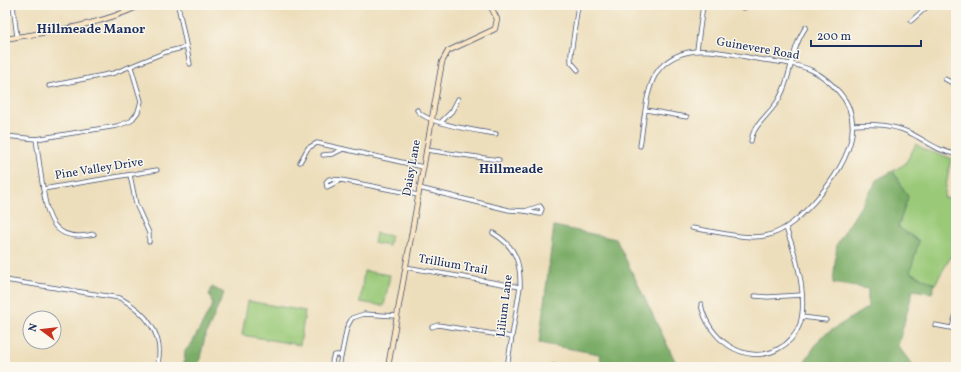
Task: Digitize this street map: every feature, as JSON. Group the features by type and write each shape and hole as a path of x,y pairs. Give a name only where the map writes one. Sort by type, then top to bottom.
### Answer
{"street":[{"path":"13,5 17,37"},
{"path":"178,5 190,64"},
{"name":"Daisy Lane","path":"388,367 419,188 445,56 448,51 495,29 497,19 490,5"},
{"path":"578,5 571,62 578,70"},
{"path":"697,50 704,5"},
{"path":"722,5 744,8 751,5"},
{"path":"911,21 929,5"},
{"path":"5,39 82,26 139,6"},
{"path":"751,140 754,131 781,96 797,41 806,27"},
{"path":"49,86 80,81 131,67 166,52 186,47"},
{"name":"Guinevere Road","path":"640,146 652,82 660,68 676,56 697,50 791,64 816,72 835,87 846,101 853,125 850,148 838,172 816,200 786,228 770,236 757,238 692,228"},
{"path":"5,136 36,139 117,126 131,121 138,112 140,101 131,67"},
{"path":"946,79 956,85"},
{"path":"441,122 452,111 458,99"},
{"path":"417,110 419,113 441,122 496,134"},
{"path":"646,110 687,117"},
{"path":"853,125 877,124 898,128 913,134 942,151 956,154"},
{"path":"36,139 47,214 55,227 63,232 71,234 94,234"},
{"path":"300,162 311,145 317,143 423,167"},
{"path":"332,146 330,152 333,154"},
{"path":"324,155 333,154 344,148"},
{"path":"426,150 499,160"},
{"name":"Pine Valley Drive","path":"43,189 157,170"},
{"path":"130,175 136,204 149,233 149,242"},
{"path":"341,180 418,195"},
{"path":"419,188 509,210 525,211"},
{"path":"701,304 704,315 723,342 734,350 750,355 767,354 783,346 794,335 802,316 797,260 786,228"},
{"name":"Lilium Lane","path":"493,233 503,239 514,250 519,263 520,287 507,367"},
{"name":"Trillium Trail","path":"405,267 520,287"},
{"path":"5,280 120,298 135,306 149,320 158,340 159,360 157,367"},
{"path":"756,296 768,297 801,295"},
{"path":"339,367 346,327 352,318 364,314 396,316"},
{"path":"935,325 954,329 956,314"},
{"path":"802,316 826,320"},
{"path":"432,327 438,325 512,337"},
{"path":"334,367 332,364 333,356 341,356"},
{"path":"553,366 560,367"}],"green space":[{"path":"916,144 925,150 951,158 944,198 956,199 956,248 935,284 910,272 919,241 898,227 908,197 893,171 905,164"},
{"path":"893,171 908,197 898,227 919,241 910,272 935,284 932,293 913,290 898,346 914,367 801,367 821,337 868,307 868,289 833,283 837,244 878,179"},
{"path":"554,226 616,239 678,367 603,367 599,354 539,343"},
{"path":"376,233 391,236 389,246 374,243"},
{"path":"364,271 390,275 384,306 360,302"},
{"path":"212,287 224,293 205,337 198,367 184,367 185,351 192,343 213,304 209,295"},
{"path":"248,301 305,311 300,345 242,335"}],"district":[{"name":"Hillmeade Manor","path":"91,30"},
{"name":"Hillmeade","path":"511,170"}]}
